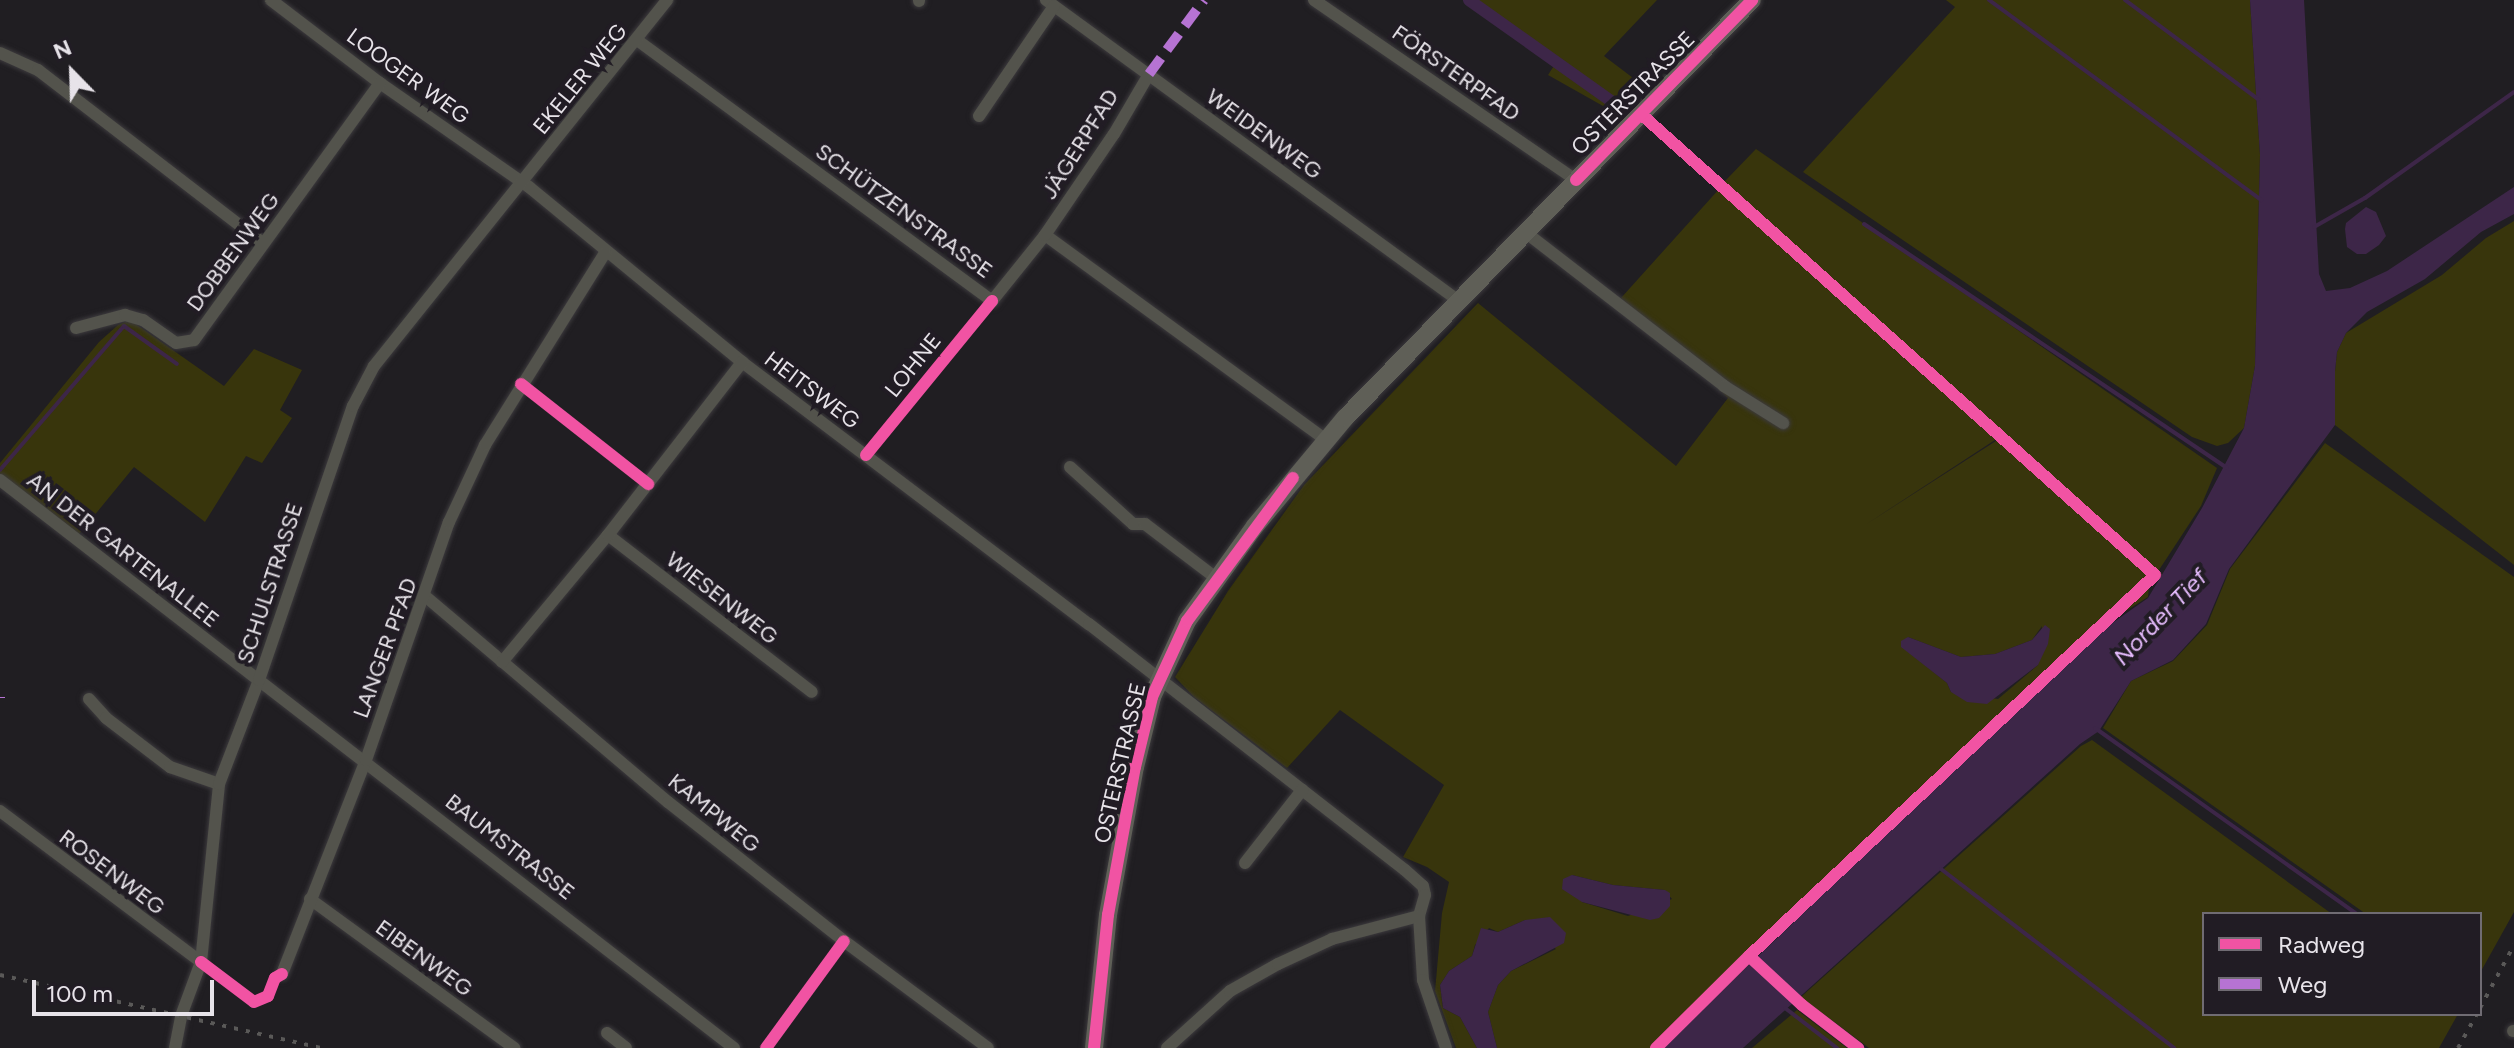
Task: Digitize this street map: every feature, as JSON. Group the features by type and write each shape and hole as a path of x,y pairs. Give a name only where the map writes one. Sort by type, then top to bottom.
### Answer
{"street":[{"name":"LOOGER WEG","path":"271,0 380,83 523,183"},
{"name":"EKELER WEG","path":"523,183 667,0"},
{"name":"FÖRSTERPFAD","path":"1314,0 1576,180"},
{"name":"OSTERSTRASSE","path":"1094,1048 1102,961 1121,839 1143,730 1160,679 1187,621 1216,578 1326,440 1752,0"},
{"name":"WEIDENWEG","path":"1050,3 1459,301"},
{"path":"979,116 1050,3"},
{"name":"SCHÜTZENSTRASSE","path":"637,40 992,301 1045,235"},
{"path":"0,53 38,70 263,243"},
{"name":"JÄGERPFAD","path":"1045,235 1114,134 1149,74"},
{"name":"DOBBENWEG","path":"76,328 125,315 143,320 176,343 194,340 380,83"},
{"name":"HEITSWEG","path":"523,183 742,362 1160,679 1423,886 1425,895 1419,916"},
{"name":"SCHULSTRASSE","path":"175,1048 181,1016 201,962 219,784 259,680 336,449 362,386 390,346 523,183"},
{"path":"1525,232 1724,386 1783,423"},
{"path":"1045,235 1326,440"},
{"name":"LANGER PFAD","path":"282,974 366,760 449,522 485,445 605,253"},
{"path":"502,662 608,535 742,362"},
{"path":"1070,467 1133,524 1145,524 1216,578"},
{"name":"AN DER GARTENALLEE","path":"0,480 259,680"},
{"name":"WIESENWEG","path":"608,535 812,692"},
{"name":"KAMPWEG","path":"425,596 668,802 844,941 988,1048"},
{"name":"BAUMSTRASSE","path":"259,680 734,1048"},
{"path":"89,699 106,718 170,767 219,784"},
{"path":"1245,863 1302,790"},
{"name":"ROSENWEG","path":"0,811 201,962"},
{"name":"EIBENWEG","path":"310,899 514,1048"},
{"path":"1167,1048 1230,991 1278,964 1332,939 1419,916 1423,980 1446,1048"},
{"path":"607,1033 626,1048"}],"shaded area":[{"path":"1468,0 1657,0 1604,56 1645,87 1619,115 1548,75 1557,61"},
{"path":"1946,0 2250,0 2260,155 2255,366 2244,428 2228,443 2217,446 2192,437 1803,172 1955,7"},
{"path":"1756,149 2217,468 2201,506 2157,573 1724,182"},
{"path":"1720,188 1998,438 1865,525 1999,439 2150,576 2148,597 2088,635 1654,1048 1497,1048 1488,1012 1498,985 1511,971 1556,949 1525,920 1498,932 1489,928 1475,945 1472,956 1449,971 1440,985 1443,1008 1460,1017 1477,1048 1456,1048 1435,991 1442,913 1449,882 1427,867 1403,857 1444,785 1340,710 1287,768 1194,697 1175,677 1228,591 1304,485 1478,303 1676,466 1728,398 1621,298","holes":["2042,626 2038,665 1998,699 1951,692 1947,683 1906,650 1908,637 1961,657 1995,654 2032,640","1572,875 1613,885 1664,890 1672,899 1628,916 1582,902"]},
{"path":"2514,221 2514,565 2335,425 2335,371 2337,352 2346,333 2442,275 2486,238"},
{"path":"130,320 224,386 254,349 302,370 280,410 292,418 262,463 246,456 205,522 134,467 75,539 0,475 0,463 99,342 118,325"},
{"path":"2325,443 2514,577 2514,912 2482,969 2482,912 2363,912 2103,728 2131,681 2173,661 2207,625 2230,569"},
{"path":"2092,740 2329,912 2202,912 2202,1016 2457,1016 2439,1048 1869,1048 1801,997 2081,746"},
{"path":"1797,1010 1847,1048 1752,1048"}],"water":[{"name":"Norder Tief","path":"2250,0 2304,0 2319,274 2326,291 2350,288 2387,271 2514,187 2514,214 2481,232 2425,279 2367,312 2346,333 2337,352 2335,425 2229,569 2206,624 2173,660 2131,681 2099,731 2080,744 1743,1048 1662,1048 2091,638 2148,598 2202,508 2244,428 2255,366 2260,155"},
{"path":"2366,207 2376,212 2386,236 2366,254 2357,254 2347,247 2346,223"},
{"path":"2045,625 2050,629 2048,644 2038,665 1987,704 1967,702 1951,692 1947,683 1901,647 1901,641 1908,637 1961,657 1995,654 2032,640"},
{"path":"1572,875 1613,885 1665,890 1670,893 1670,906 1659,918 1650,920 1582,902 1562,889 1563,879"},
{"path":"1550,917 1566,933 1564,943 1511,971 1498,985 1488,1012 1497,1048 1477,1048 1460,1017 1443,1008 1440,985 1449,971 1472,956 1481,928 1498,932 1525,920"}],"waterway":[{"path":"1469,0 1617,105"},
{"path":"1989,0 2261,200"},
{"path":"2125,0 2258,99"},
{"path":"2314,227 2365,198 2514,92"},
{"path":"1864,224 2227,468"},
{"path":"0,470 124,326 177,364"},
{"path":"2095,728 2354,912"},
{"path":"1941,869 2174,1048"},
{"path":"1785,1008 1837,1048"}],"railway":[{"path":"2482,1004 2514,945"},
{"path":"0,975 321,1048"},
{"path":"2458,1048 2476,1016"}],"marked path":[{"path":"1149,74 1204,0"}],"cycle path":[{"path":"1576,180 1752,0"},
{"path":"1641,114 2155,575 1749,956 1656,1048"},
{"name":"LOHNE","path":"866,455 992,301"},
{"path":"521,384 648,484"},
{"path":"1094,1048 1108,915 1135,767 1152,697 1187,621 1293,478"},
{"path":"766,1048 844,941"},
{"path":"1749,956 1802,1005 1858,1048"},
{"path":"201,962 254,1002 268,996 275,978 282,974"}]}
